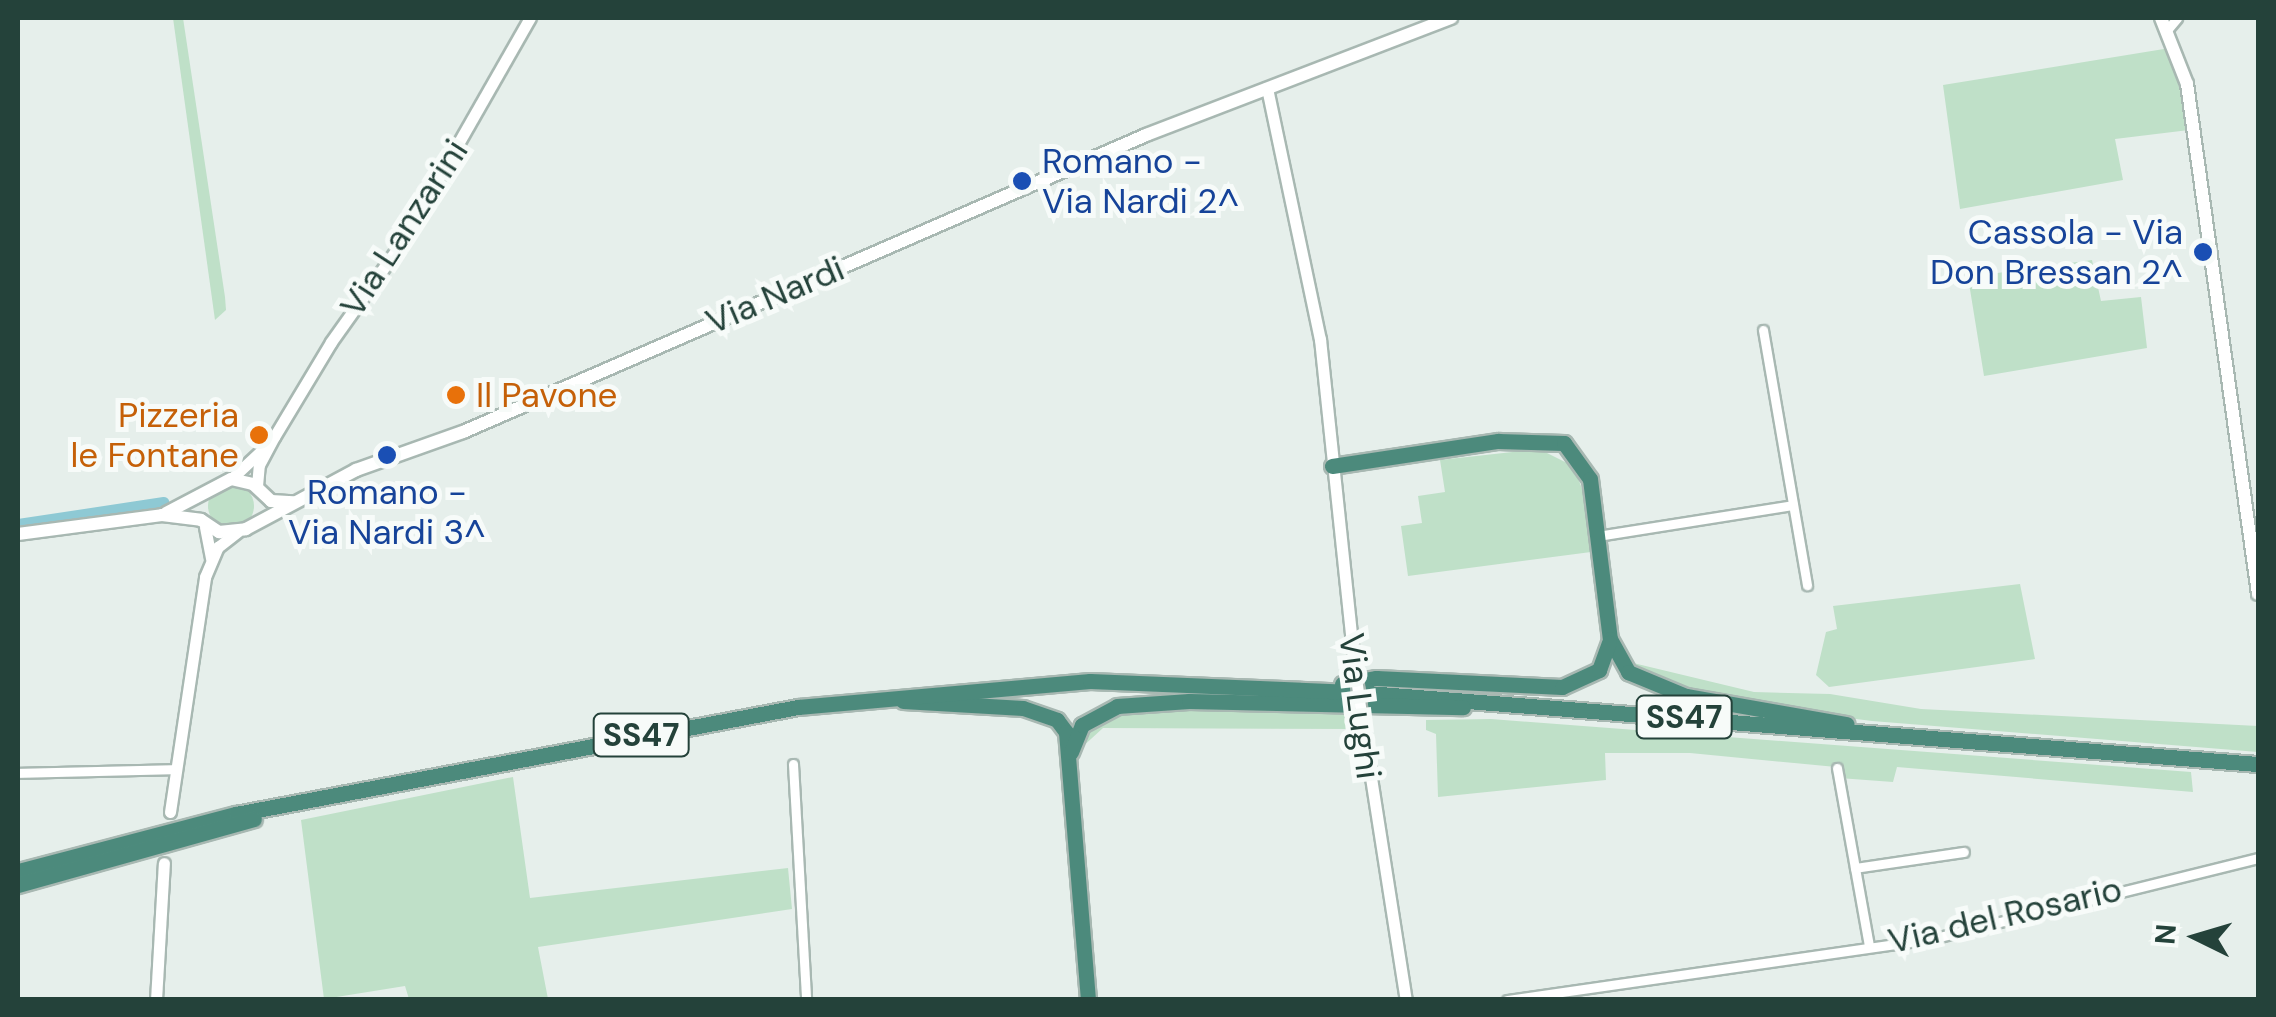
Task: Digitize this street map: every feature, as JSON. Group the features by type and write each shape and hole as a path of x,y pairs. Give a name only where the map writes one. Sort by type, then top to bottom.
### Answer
{"highway":[{"path":"1332,466 1498,441 1564,444 1590,478 1610,639 1628,672 1663,689 1826,717 1867,731"},
{"path":"1312,688 1376,678 1562,686 1599,670 1610,639"},
{"name":"SS47","path":"18,871 220,817 296,806 729,718 869,698 1090,682 1312,688 2258,764"},
{"path":"869,698 1022,708 1057,720 1071,752 1088,1000"},
{"path":"1071,752 1082,725 1118,706 1189,701 1425,710 1500,703"},
{"name":"SS47","path":"18,885 296,806"}],"main road":[{"name":"Via Nardi","path":"237,532 326,482 463,432 1252,92 1451,18"},
{"path":"2162,22 2190,100 2258,594"},
{"path":"162,515 231,479 286,504 300,500"},
{"path":"257,522 259,489"},
{"path":"200,495 203,523"},
{"path":"18,534 162,515 237,532"}],"street":[{"name":"Via Lanzarini","path":"259,489 259,466 274,437 330,342 402,242 530,18"},
{"path":"2162,22 2178,18"},
{"path":"1267,88 1268,116"},
{"path":"1252,92 1268,116"},
{"name":"Via Lughi","path":"1268,116 1312,288 1355,670 1406,1000"},
{"path":"1763,330 1807,584"},
{"name":"Via Lanzarini","path":"231,479 274,437"},
{"path":"1597,536 1793,505"},
{"path":"170,812 209,566 203,523"},
{"path":"209,566 237,532"},
{"path":"793,764 806,1000"},
{"name":"Via del Rosario","path":"1837,768 1869,946"},
{"path":"18,773 177,769"},
{"name":"Via del Rosario","path":"1855,868 1964,852"},
{"name":"Via del Rosario","path":"1507,1000 1935,938 2258,858"},
{"path":"156,1000 164,864"}],"green space":[{"path":"173,18 183,18 225,297 226,310 215,320"},
{"path":"2170,48 2189,130 2115,139 2123,180 1960,209 1943,85"},
{"path":"2092,260 2101,301 2141,297 2147,348 1984,376 1968,277"},
{"path":"1539,449 1573,466 1585,496 1591,552 1408,576 1401,526 1422,523 1418,496 1445,492 1440,460"},
{"path":"231,483 247,490 254,506 247,522 231,529 215,522 208,506 215,490"},
{"path":"2020,584 2035,659 1829,687 1816,675 1826,632 1837,629 1833,606"},
{"path":"1629,662 1754,692 1830,694 1921,709 2258,726 2258,752 1872,721 1739,704 1644,680"},
{"path":"1220,707 1352,715 1354,729 1103,728 1080,749 1074,771 1074,744 1082,729 1106,716"},
{"path":"1491,719 2191,772 2193,792 1897,767 1893,782 1839,778 1836,767 1690,753 1605,753 1606,780 1438,797 1436,734 1426,730 1426,720"},
{"path":"513,777 530,898 788,868 792,909 538,947 548,999 409,999 405,986 324,999 301,820"}],"waterway":[{"path":"18,524 163,502"}],"place":[{"name":"Romano - Via Nardi 2^","path":"1022,181"},
{"name":"Cassola - Via Don Bressan 2^","path":"2203,252"},
{"name":"Il Pavone","path":"456,395"},
{"name":"Pizzeria le Fontane","path":"259,435"},
{"name":"Romano - Via Nardi 3^","path":"387,455"}]}
